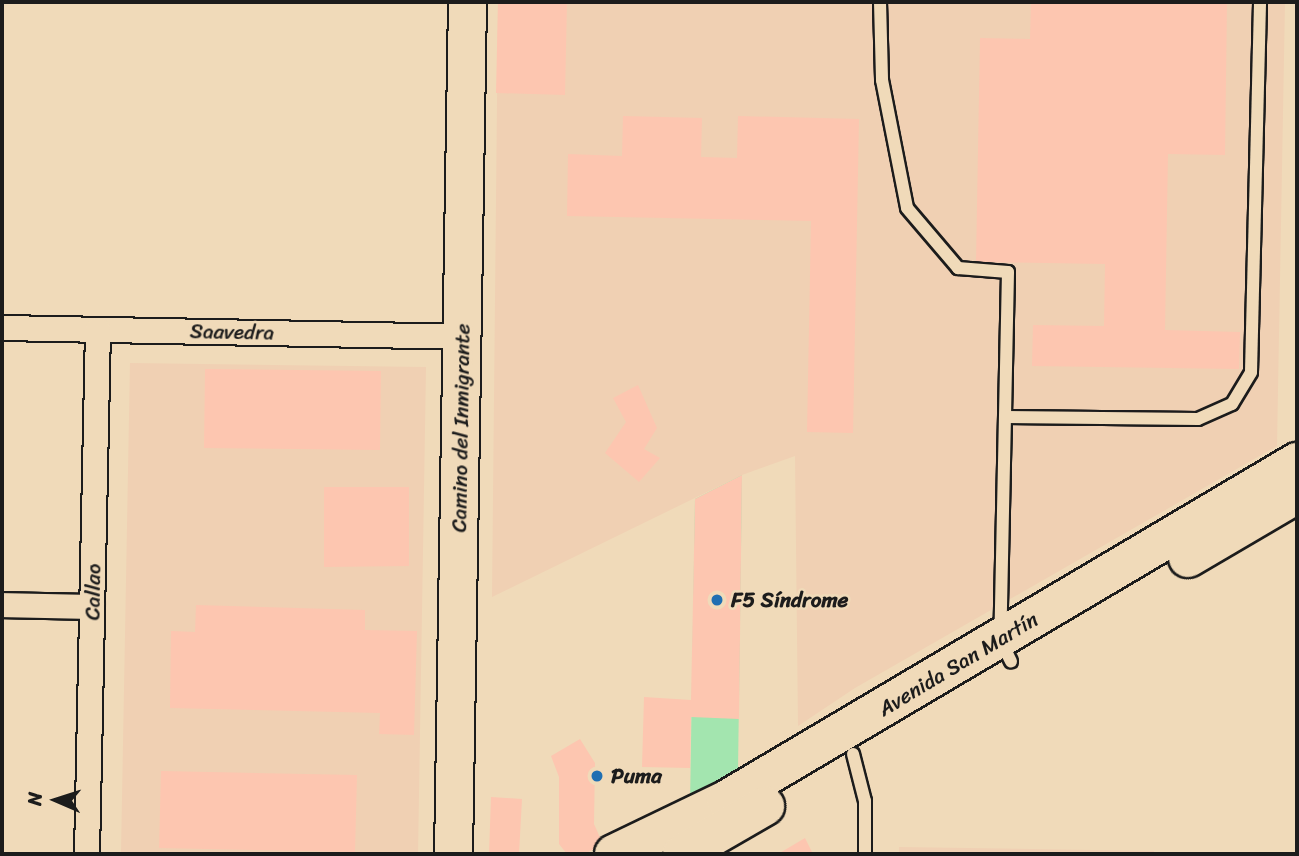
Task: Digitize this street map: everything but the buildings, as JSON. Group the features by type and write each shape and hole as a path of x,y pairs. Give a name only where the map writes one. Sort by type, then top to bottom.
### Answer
{"main road":[{"name":"Camino del Inmigrante","path":"453,854 467,2"},
{"name":"Avenida San Martín","path":"682,854 853,754 1006,650 1297,462"},
{"name":"Avenida San Martín","path":"614,854 656,843 726,800 1297,494"}],"street":[{"name":"Saavedra","path":"2,328 462,337"},
{"name":"Callao","path":"87,854 98,330"},
{"path":"2,605 92,607"}],"lane":[{"path":"880,2 881,80 907,208 958,268 1008,272 1006,650"},
{"path":"1006,417 1198,419 1232,404 1251,372 1260,2"},
{"path":"853,754 865,802 865,854"}],"shaded area":[{"path":"498,2 1285,2 1277,446 855,688 798,726 795,456 742,475 492,597"},
{"path":"130,363 426,367 418,854 121,854"},
{"path":"899,847 1154,851 1154,854 899,854"}],"green space":[{"name":"F5 Síndrome","path":"742,475 738,772 690,804 695,499"}],"place":[{"name":"F5 Síndrome","path":"717,600"},
{"name":"Puma","path":"597,776"}]}
